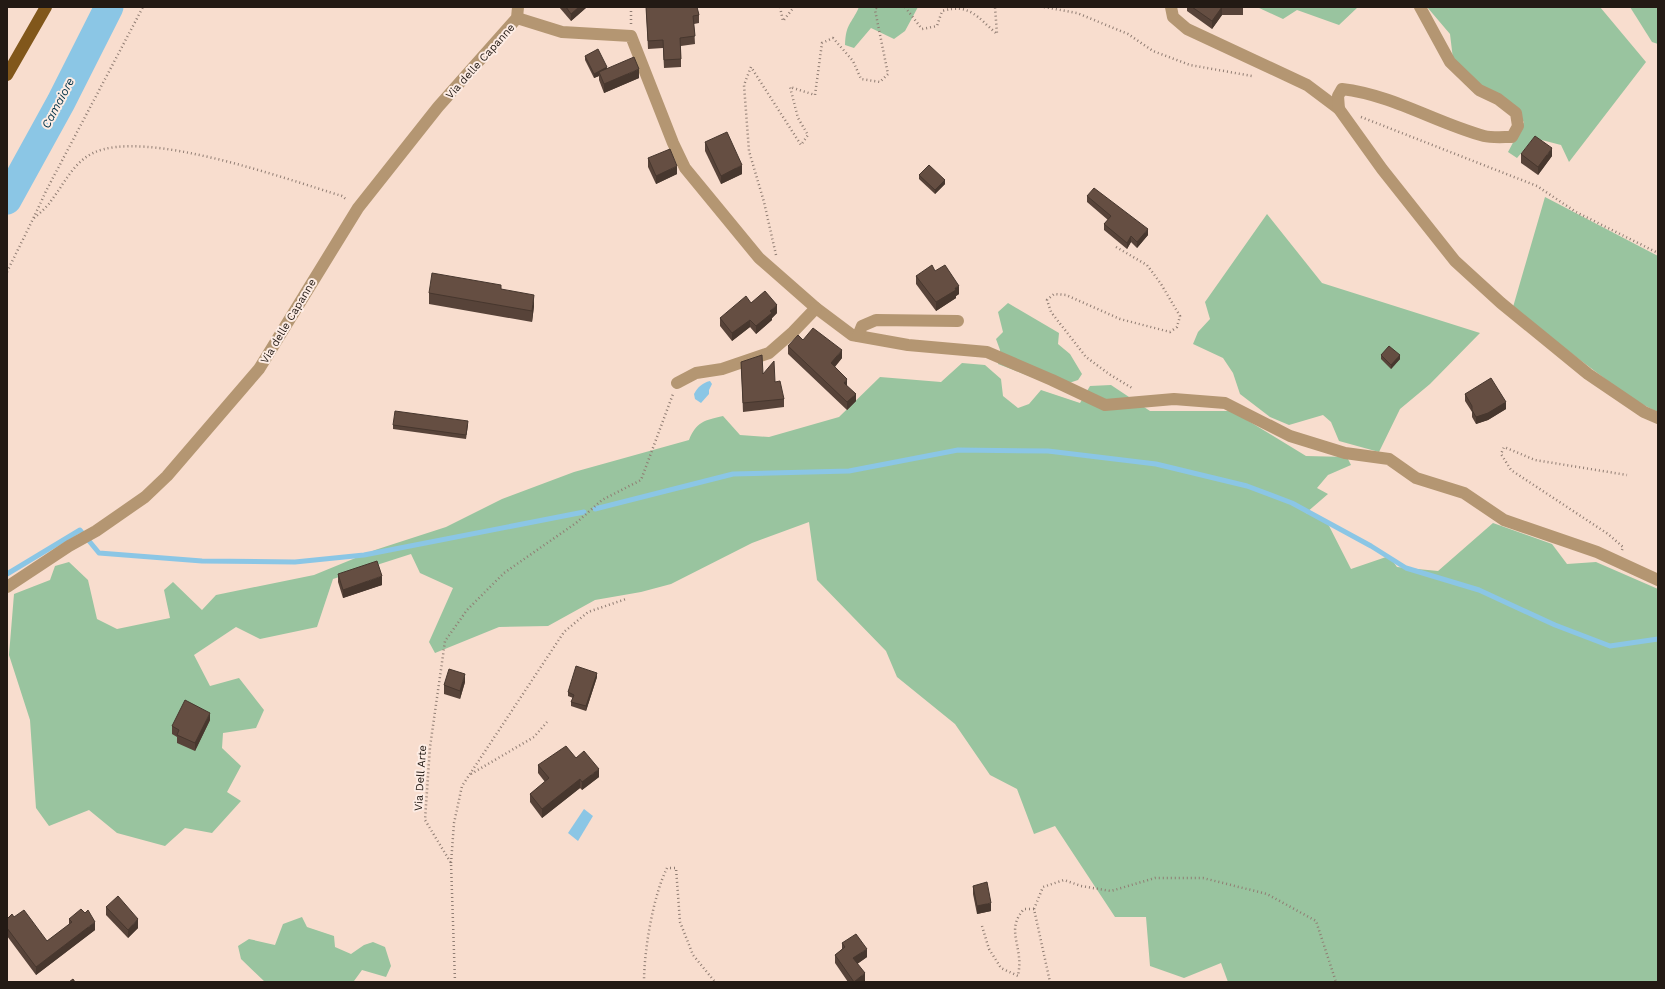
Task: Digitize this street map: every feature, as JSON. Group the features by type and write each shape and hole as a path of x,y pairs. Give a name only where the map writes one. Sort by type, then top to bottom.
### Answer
{"main road":[{"path":"7,75 46,7"}],"street":[{"path":"1171,7 1173,17 1187,29 1307,85 1339,109 1382,169 1455,261 1501,303 1588,374 1644,412 1658,418"},
{"path":"1339,109 1338,96 1342,89 1358,91 1388,99 1485,137 1512,137 1518,126 1516,113 1498,99 1479,90 1450,62 1420,7"},
{"path":"518,13 562,32 631,36 673,143 685,168 755,253 816,308 852,335 908,345 987,352 1105,405 1174,399 1225,403 1290,436 1345,452 1389,459 1416,478 1464,493 1504,520 1597,552 1658,580"},
{"name":"Via delle Capanne","path":"7,587 69,546 96,531 145,497 167,476 259,369 358,208 438,108 518,13"},
{"path":"677,383 696,373 722,369 769,353 794,332 816,308"},
{"path":"858,336 862,326 876,320 958,321"}],"path":[{"path":"7,272 46,191 143,7"},
{"path":"780,7 784,21 794,7"},
{"path":"771,269 777,261 774,240 749,151 744,85 748,74 751,67 801,145 808,135 798,118 790,87 815,95 822,43 833,38 853,61 861,79 880,82 888,74 875,10 877,7"},
{"path":"904,7 922,29 937,26 942,11 954,8 967,8 997,34 995,7"},
{"path":"34,218 50,203 72,169 93,154 115,147 135,146 164,148 250,168 342,196 358,208"},
{"path":"1116,247 1147,265 1161,284 1180,316 1177,327 1170,332 1120,319 1066,295 1054,294 1047,300 1051,312 1086,357 1149,402"},
{"name":"Via Dell Arte","path":"455,982 451,864 425,820 430,747 445,641 467,610 504,573 576,523 602,500 641,480 677,383"},
{"path":"1619,562 1622,547 1608,534 1511,470 1500,454 1504,447 1535,460 1627,475"},
{"path":"451,864 454,823 462,786 469,775 564,632 588,612 626,599"},
{"path":"469,775 534,738 547,722"},
{"path":"644,982 644,968 653,916 662,878 667,868 676,868 680,922 693,955 715,982"},
{"path":"1050,982 1034,910 1043,887 1064,880 1081,886 1111,891 1154,878 1203,878 1267,894 1316,921 1336,982"},
{"path":"982,926 988,948 1001,968 1018,976 1019,958 1014,935 1016,918 1024,910 1034,910"}],"green space":[{"path":"859,7 918,7 905,31 894,39 871,28 854,48 845,45 846,32"},
{"path":"1257,7 1358,7 1339,25 1297,10 1283,19"},
{"path":"1427,7 1600,7 1646,62 1569,162 1561,145 1534,138 1517,158 1508,152 1524,122 1500,99 1478,84 1453,59 1450,34"},
{"path":"1630,7 1658,7 1658,44 1652,42"},
{"path":"1545,197 1658,256 1658,412 1641,404 1618,389 1513,307"},
{"path":"1267,214 1322,283 1480,333 1430,384 1400,409 1379,452 1339,441 1331,422 1323,415 1289,425 1270,417 1240,394 1233,373 1223,358 1193,344 1198,332 1210,319 1205,302"},
{"path":"1008,303 1059,333 1058,344 1070,354 1082,374 1078,380 1057,387 998,364 1000,350 996,339 1003,332 998,312"},
{"path":"962,363 985,365 1001,379 1003,396 1018,408 1029,404 1041,390 1080,403 1090,386 1111,385 1150,411 1232,411 1306,456 1347,457 1351,465 1328,475 1317,488 1328,494 1306,513 1326,520 1351,569 1389,556 1397,567 1438,571 1493,523 1552,544 1567,564 1596,562 1658,589 1658,982 1228,982 1221,963 1184,978 1150,966 1146,917 1115,917 1055,826 1034,834 1017,789 990,775 955,724 897,677 886,651 817,580 809,522 752,543 671,584 641,592 595,600 548,626 499,627 435,653 429,642 453,588 420,573 411,554 333,579 317,627 260,639 236,627 194,655 210,686 239,678 264,710 256,728 223,733 222,748 241,766 227,792 241,801 212,833 185,828 165,846 117,833 89,810 49,826 36,808 30,720 9,655 14,594 50,580 55,566 69,562 88,580 97,619 117,629 170,618 164,590 173,582 202,610 216,595 314,575 375,550 446,527 502,499 574,472 689,440 698,426 711,419 723,416 740,435 769,437 839,417 880,377 941,382"},
{"path":"302,917 307,927 334,936 335,947 351,954 364,945 373,942 385,947 391,966 386,977 362,970 354,981 355,982 265,982 241,959 238,946 249,939 275,945 283,924"}],"water":[{"path":"710,381 712,384 709,394 701,403 695,399 694,394 700,386"},
{"path":"584,809 593,816 578,841 568,833"}],"building":[{"path":"566,7 579,7 571,14"},
{"path":"646,7 697,7 699,15 693,16 695,36 680,38 681,59 664,60 663,40 648,41"},
{"path":"1192,7 1222,7 1212,21"},
{"path":"598,49 607,67 594,74 585,56"},
{"path":"634,57 639,69 604,84 599,72"},
{"path":"727,132 742,165 721,176 705,142"},
{"path":"1535,136 1552,148 1538,167 1521,154"},
{"path":"670,149 677,166 656,176 648,158"},
{"path":"929,165 945,180 935,190 919,175"},
{"path":"1094,188 1148,229 1137,242 1131,236 1127,243 1104,224 1111,216 1087,196"},
{"path":"932,265 935,271 945,265 959,286 955,288 956,290 936,302 916,276"},
{"path":"432,273 501,285 501,289 534,295 532,311 429,293"},
{"path":"765,291 777,305 770,311 772,313 756,326 750,320 732,333 720,318 746,296 751,303"},
{"path":"813,328 842,350 831,363 847,379 844,383 856,394 847,402 788,346 798,335 803,340"},
{"path":"1389,346 1400,355 1391,365 1381,355"},
{"path":"762,355 763,374 774,361 775,382 780,381 784,399 743,403 741,362"},
{"path":"1491,378 1506,402 1488,413 1476,417 1465,394"},
{"path":"395,411 468,421 466,435 393,425"},
{"path":"377,561 382,576 343,590 338,574"},
{"path":"576,666 597,673 586,706 571,702 574,695 568,692"},
{"path":"449,669 465,674 460,691 444,685"},
{"path":"185,700 210,713 195,743 177,735 179,730 172,726"},
{"path":"566,746 576,758 584,751 599,769 582,782 580,779 542,809 530,794 549,778 538,765"},
{"path":"987,882 991,903 977,906 973,886"},
{"path":"118,896 138,919 128,930 106,907"},
{"path":"81,909 85,913 88,910 95,922 36,967 7,928 7,919 12,914 14,917 24,910 47,941 72,922 69,919"},
{"path":"856,934 867,949 853,958 865,973 854,982 835,955 845,947 842,943"}],"waterway":[{"name":"Camaiore","path":"7,200 61,102 109,7"},
{"path":"595,509 733,474 849,471 958,450 1048,451 1156,464 1247,486 1292,503 1371,546 1406,568 1479,590 1555,625 1610,646 1658,639"},
{"path":"7,574 80,530 99,553 202,561 295,562 364,555 584,512"}]}
